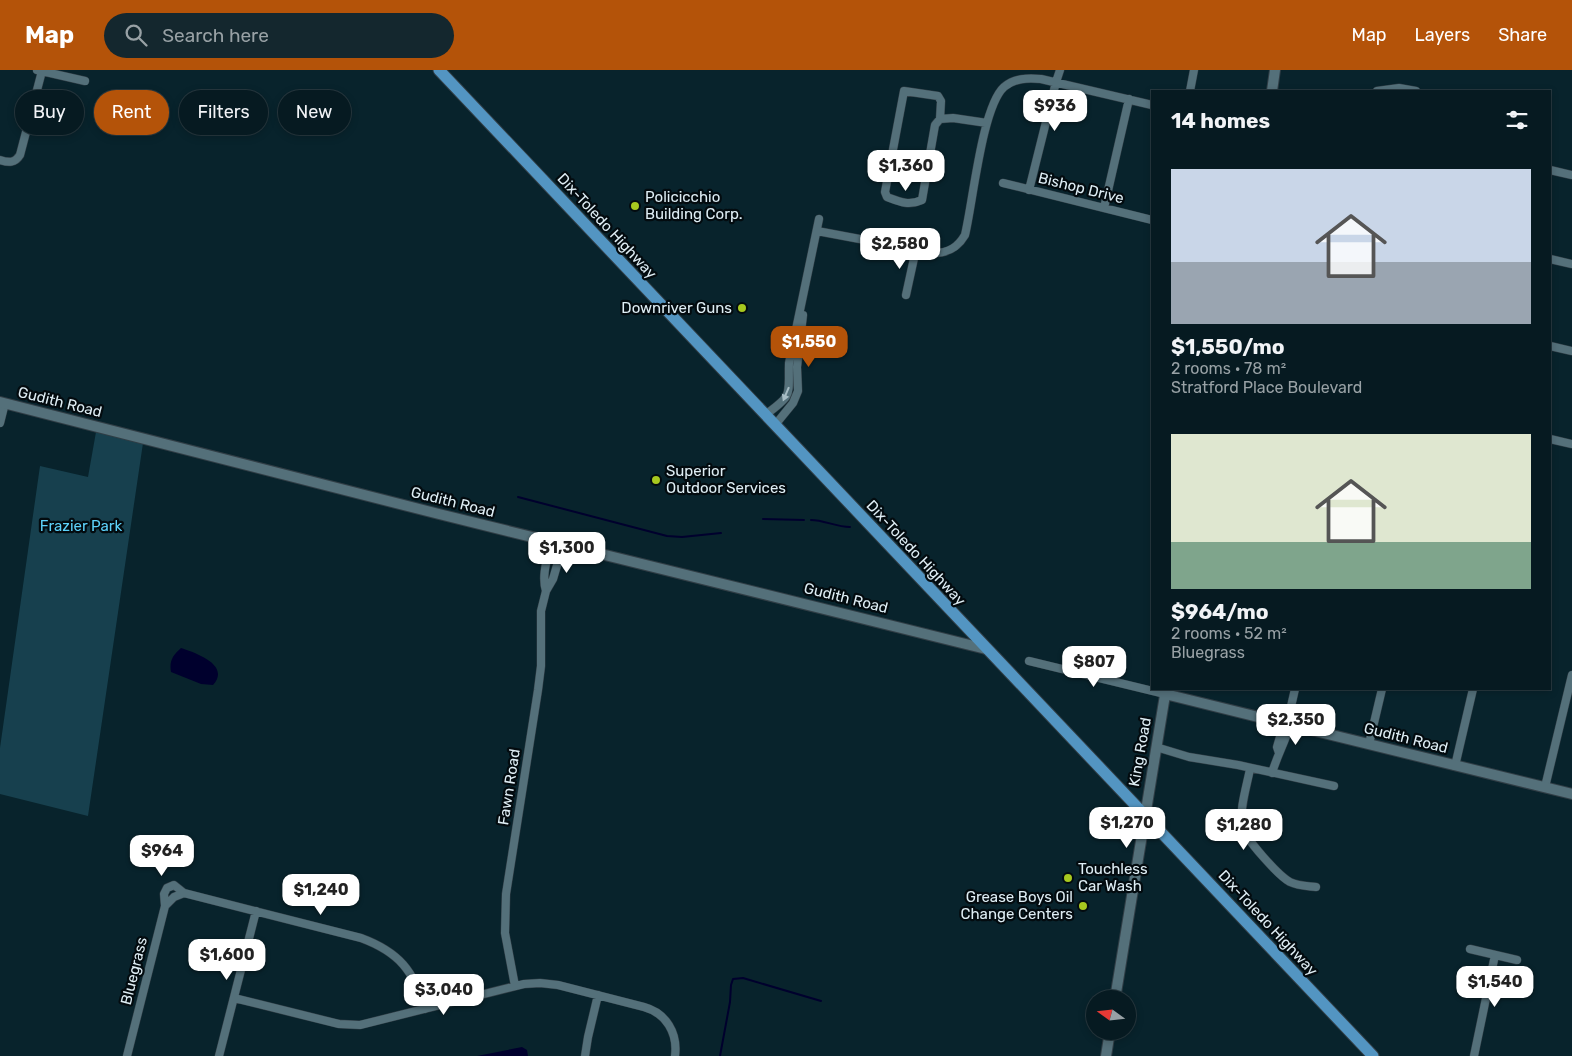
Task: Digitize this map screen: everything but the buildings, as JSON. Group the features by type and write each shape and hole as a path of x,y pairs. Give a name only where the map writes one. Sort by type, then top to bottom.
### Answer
{"main road":[{"name":"Dix-Toledo Highway","path":"440,70 1373,1056"}],"street":[{"path":"1029,190 1060,70"},
{"path":"1190,90 1194,70"},
{"path":"1272,90 1275,70"},
{"path":"0,160 10,162 16,160 20,155 40,71 85,81"},
{"path":"817,231 934,252 948,251 959,244 965,235 987,123 996,97 1009,83 1016,80 1030,78 1056,82 1151,105"},
{"path":"1385,90 1398,88 1410,90"},
{"path":"940,119 941,101 938,96 904,91 884,192 887,197 904,204 922,200 935,125 940,119 953,118 987,123"},
{"path":"1104,208 1129,99"},
{"path":"1551,170 1572,175"},
{"name":"Bishop Drive","path":"1003,183 1151,220"},
{"path":"775,425 793,403 798,391 797,341 819,219"},
{"path":"906,295 916,249"},
{"path":"1551,259 1572,264"},
{"path":"765,415 783,402 788,394 790,382 789,366 797,341"},
{"path":"1551,346 1572,351"},
{"path":"789,366 797,367"},
{"path":"0,423 2,403"},
{"name":"Gudith Road","path":"2,403 551,542 986,649"},
{"path":"1551,438 1572,444"},
{"name":"Fawn Road","path":"546,591 544,584 545,572 551,542"},
{"name":"Fawn Road","path":"515,986 505,933 506,894 538,690 541,666 540,624 546,591 554,580 563,545"},
{"name":"Gudith Road","path":"1029,661 1151,688"},
{"path":"1546,787 1572,675"},
{"path":"1272,774 1278,753 1277,747 1287,724 1296,690"},
{"path":"1369,744 1382,690"},
{"path":"1455,766 1472,690"},
{"name":"Gudith Road","path":"1166,691 1287,724 1572,794"},
{"name":"King Road","path":"1116,990 1166,691"},
{"path":"1156,747 1189,757 1238,765 1272,774 1334,786"},
{"path":"1250,769 1242,815 1242,825 1245,834 1287,880 1299,885 1316,887"},
{"name":"Bluegrass","path":"127,1056 165,906 164,894 167,888 174,885 184,893"},
{"path":"165,906 174,897 184,893 361,938 384,948 409,970 425,1009"},
{"path":"220,1056 256,911"},
{"path":"1470,949 1517,960"},
{"path":"1474,1056 1495,955"},
{"path":"234,998 346,1025 368,1024 515,986 548,983 644,1006 656,1011 663,1016 675,1040 675,1056"},
{"path":"585,1056 598,995"},
{"path":"1106,1056 1109,1040"}],"green space":[{"name":"Frazier Park","path":"96,432 143,443 88,816 0,794 0,748 40,466 88,477"}],"water":[{"path":"181,648 195,653 215,666 218,671 213,685 201,684 171,672 172,658"},
{"path":"522,1047 527,1050 528,1056 477,1056"}],"waterway":[{"path":"518,497 667,536 682,537 721,533"},
{"path":"763,519 804,520"},
{"path":"811,520 850,527"},
{"path":"720,1056 733,979 743,978 821,1001"}],"place":[{"name":"Policicchio Building Corp.","path":"635,206"},
{"name":"Downriver Guns","path":"742,308"},
{"name":"Superior Outdoor Services","path":"656,480"},
{"name":"Touchless Car Wash","path":"1068,878"},
{"name":"Grease Boys Oil Change Centers","path":"1083,906"}]}
